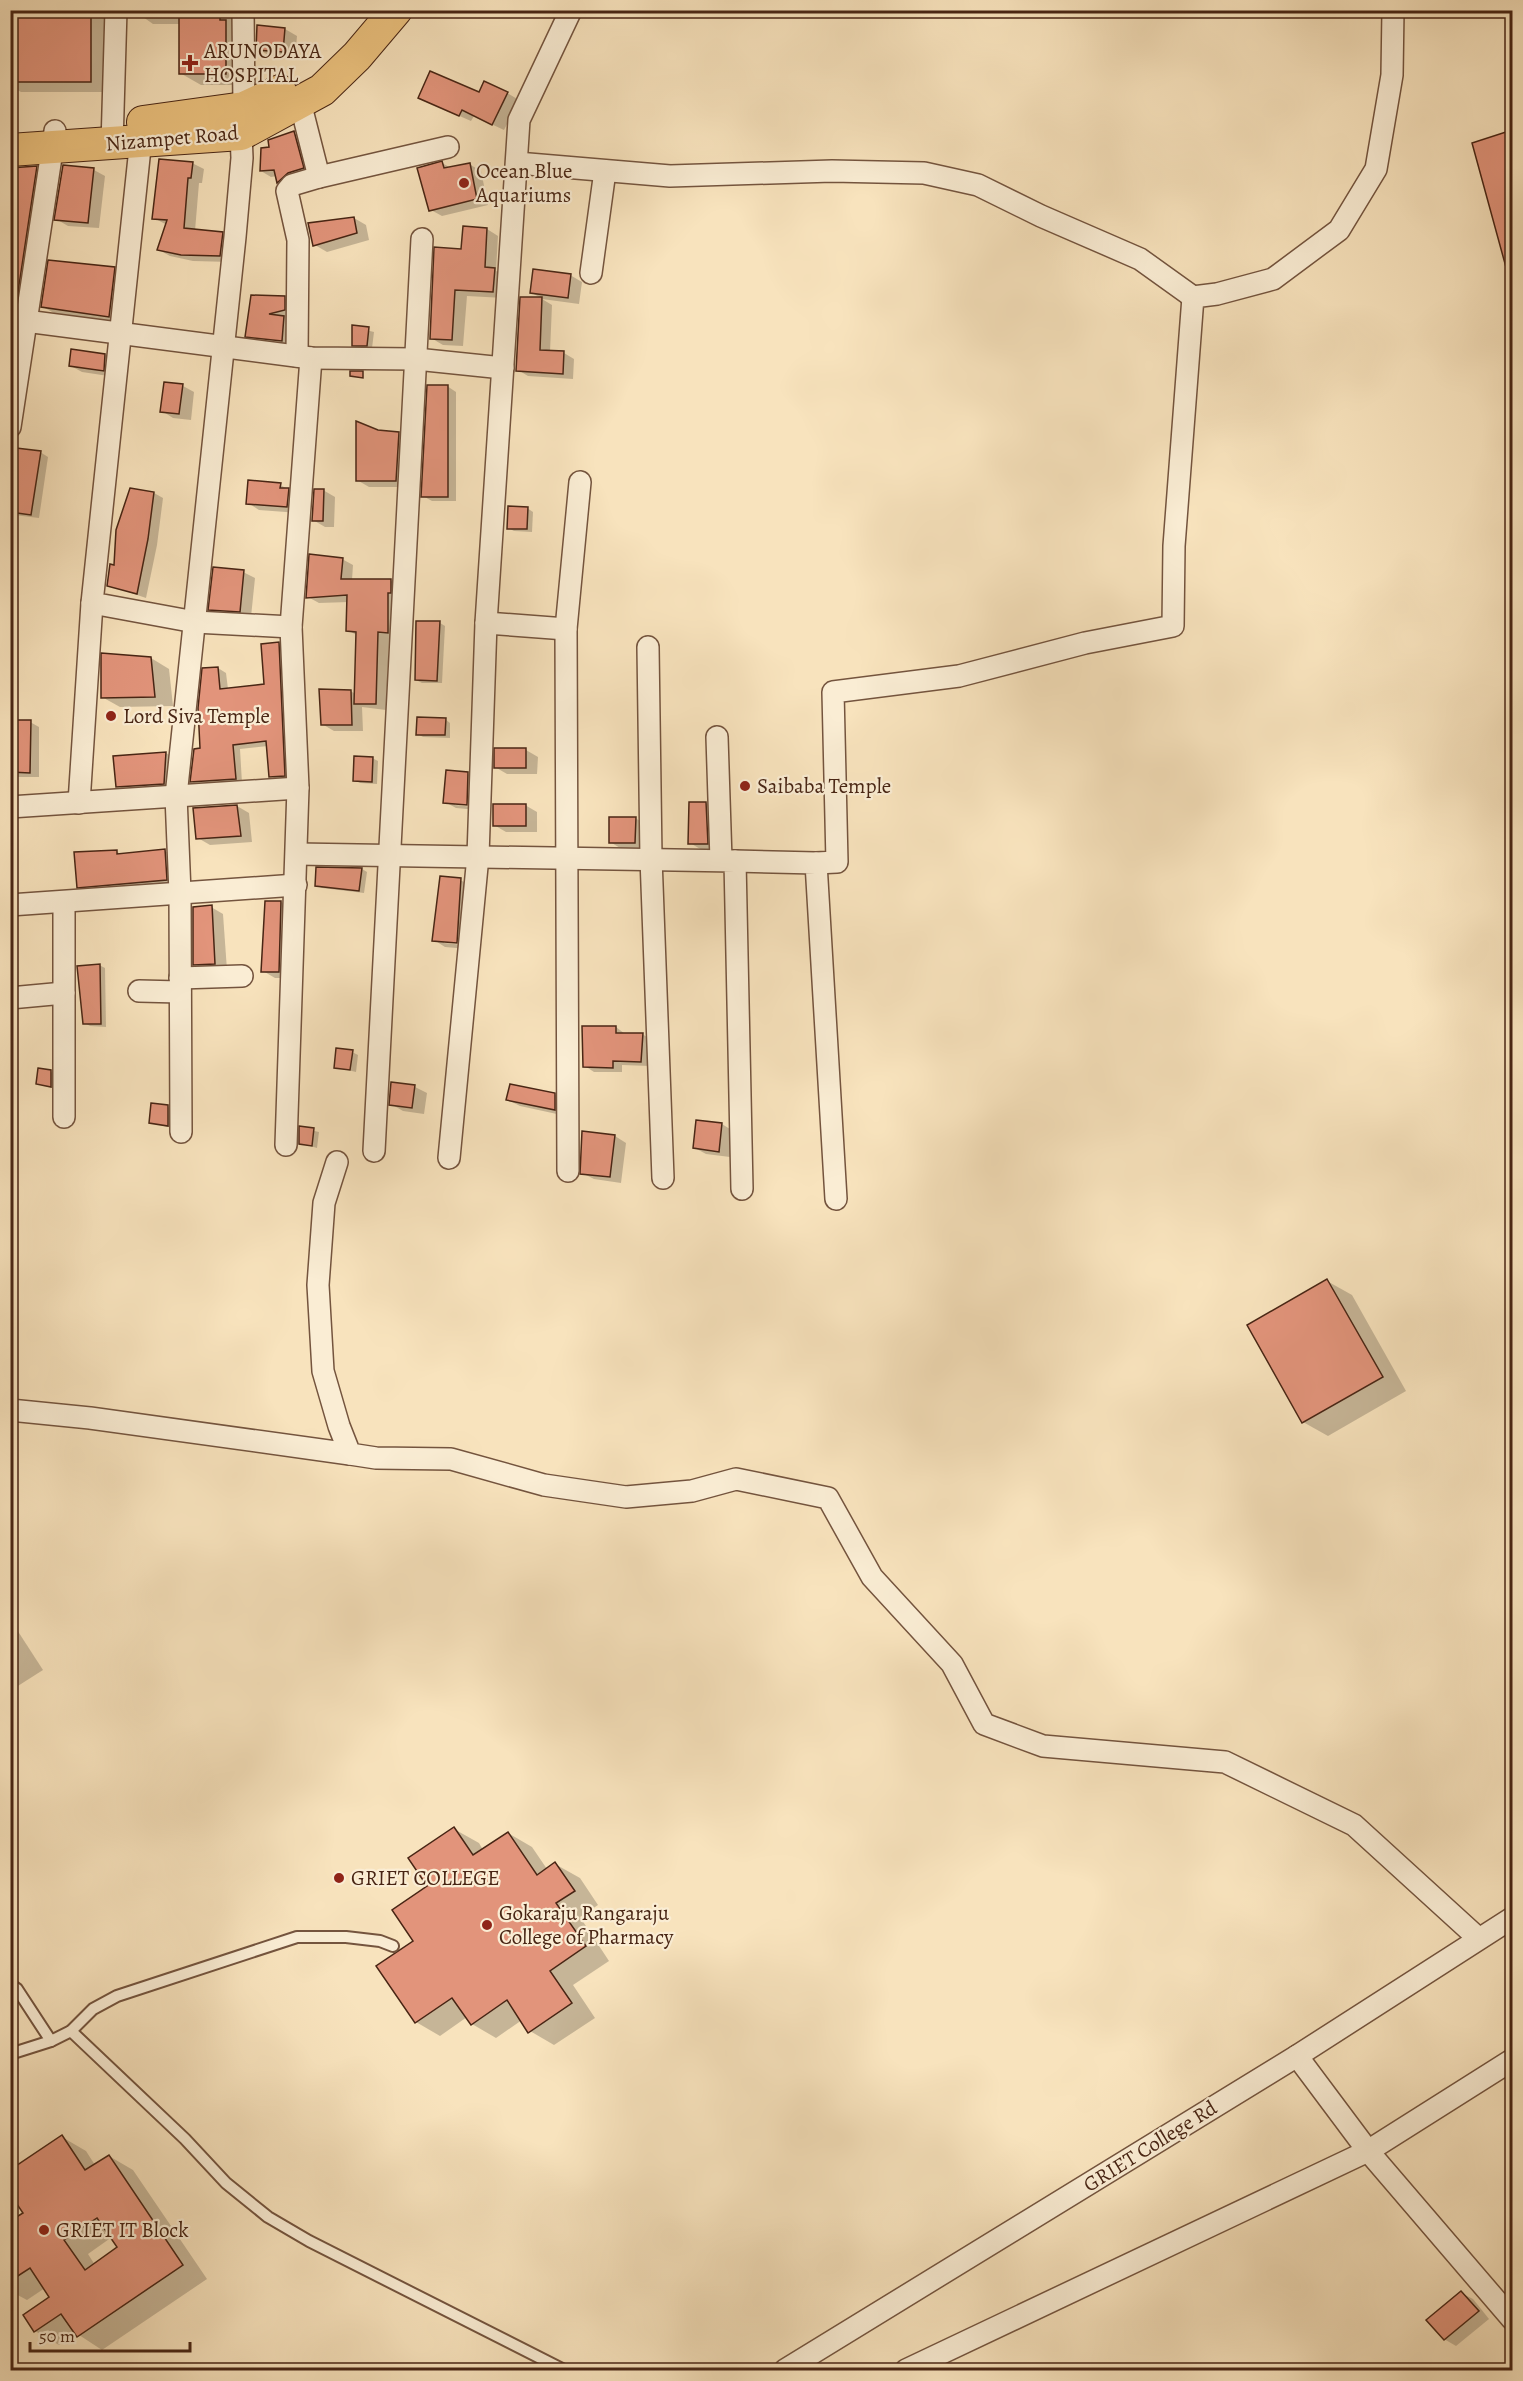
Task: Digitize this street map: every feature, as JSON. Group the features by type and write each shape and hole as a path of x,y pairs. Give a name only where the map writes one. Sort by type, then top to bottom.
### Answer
{"main road":[{"name":"Nizampet Road","path":"243,121 268,98 315,69 347,42 374,10"},
{"name":"Nizampet Road","path":"10,150 54,139 127,134 243,121 300,102 322,90 357,56 396,10"},
{"name":"Nizampet Road","path":"10,132 54,139"}],"street":[{"path":"79,803 92,603 120,332 127,134 116,10"},
{"path":"181,1132 180,893 176,796 242,158 243,10"},
{"path":"449,1158 478,856 486,623 519,120 571,10"},
{"path":"517,163 670,176 832,171 924,173 978,185 1041,216 1140,259 1193,297 1217,294 1273,279 1339,230 1376,169 1392,75 1393,10"},
{"path":"300,102 319,177"},
{"path":"10,427 18,320 54,139"},
{"path":"286,1145 298,788 291,627 304,357 298,240 287,191 292,185 319,177 447,147"},
{"path":"591,273 605,171"},
{"path":"374,1151 422,239"},
{"path":"297,854 837,862 833,692 959,676 1085,643 1173,626 1174,546 1193,297"},
{"path":"18,320 304,357 416,359 503,368"},
{"path":"568,1170 566,629 580,482"},
{"path":"92,603 195,622 291,627"},
{"path":"486,623 566,629"},
{"path":"648,647 651,858 663,1178"},
{"path":"717,737 728,860 741,1189"},
{"path":"10,807 298,788"},
{"path":"816,862 836,1199"},
{"path":"10,905 296,885"},
{"path":"64,902 64,1117"},
{"path":"139,991 242,976"},
{"path":"10,998 64,993"},
{"path":"337,1162 324,1203 318,1285 323,1371 350,1454"},
{"path":"10,1410 90,1418 376,1458 451,1459 544,1485 626,1497 692,1491 736,1479 828,1498 872,1577 952,1664 984,1724 1043,1746 1225,1762 1354,1825 1478,1938"},
{"name":"GRIET College Rd","path":"785,2370 1297,2055 1512,1918"},
{"path":"1297,2055 1368,2151 1512,2319"},
{"path":"906,2370 1368,2151 1508,2070"}],"lane":[{"path":"10,2054 51,2041 71,2031 93,2009 117,1996 297,1937 346,1937 380,1941 393,1947"},
{"path":"10,1983 17,1989 51,2041"},
{"path":"71,2031 185,2139 226,2183 268,2217 309,2241 564,2370"}],"building":[{"path":"179,10 220,10 220,20 226,20 226,74 179,74"},
{"path":"10,13 91,13 91,82 10,82"},
{"path":"257,25 285,28 283,52 256,50"},
{"path":"430,71 479,92 484,81 508,92 492,125 462,110 459,116 418,98"},
{"path":"1512,130 1512,270 1507,271 1472,143"},
{"path":"294,131 304,168 288,173 277,183 274,170 260,171 261,148 269,147 268,140"},
{"path":"159,159 193,162 191,178 188,178 184,228 223,232 220,256 181,255 157,250 167,220 152,219"},
{"path":"442,161 444,168 470,163 477,199 429,211 417,168"},
{"path":"63,165 94,168 88,223 54,220"},
{"path":"37,166 16,305 10,304 10,168"},
{"path":"354,217 357,233 313,246 308,223"},
{"path":"463,226 487,228 485,267 495,268 493,292 455,290 452,340 430,339 434,247 461,249"},
{"path":"48,260 115,267 109,317 41,307"},
{"path":"533,269 571,274 568,298 530,293"},
{"path":"251,295 285,296 285,310 269,314 284,316 282,341 245,337"},
{"path":"520,297 542,297 540,350 564,351 563,374 516,371"},
{"path":"352,325 369,327 367,346 352,346"},
{"path":"71,349 105,354 104,371 69,366"},
{"path":"350,371 363,371 363,378 350,376"},
{"path":"164,382 183,384 179,414 160,412"},
{"path":"427,385 448,385 448,497 421,497"},
{"path":"356,421 378,430 399,432 396,481 356,481"},
{"path":"16,448 41,451 31,515 10,512 10,475 13,475"},
{"path":"248,480 281,483 280,488 289,488 287,507 246,504"},
{"path":"130,488 154,492 148,539 137,594 107,586 110,564 114,565 116,530"},
{"path":"314,489 324,489 323,521 312,521"},
{"path":"508,506 528,507 527,529 507,529"},
{"path":"309,554 343,558 341,579 391,579 391,593 388,593 388,633 378,632 376,704 354,704 356,632 346,631 347,595 306,598"},
{"path":"213,567 244,570 240,612 208,610"},
{"path":"416,621 440,621 437,681 415,680"},
{"path":"279,642 285,776 269,777 266,741 233,745 236,779 190,782 194,749 200,748 198,708 202,668 218,667 220,689 264,684 261,644"},
{"path":"101,653 151,657 155,697 101,698"},
{"path":"319,689 351,690 352,725 321,725"},
{"path":"417,717 446,718 445,735 416,735"},
{"path":"10,720 31,720 30,773 10,772"},
{"path":"494,748 526,748 526,768 494,768"},
{"path":"166,752 164,784 116,787 113,756"},
{"path":"354,756 373,757 372,782 353,781"},
{"path":"446,770 468,772 467,805 443,803"},
{"path":"689,802 706,802 708,844 688,844"},
{"path":"493,804 526,804 526,826 493,826"},
{"path":"237,805 241,836 196,839 193,808"},
{"path":"609,817 636,817 635,843 609,843"},
{"path":"165,849 167,880 77,888 74,852 117,850 117,854"},
{"path":"316,867 362,868 359,891 315,886"},
{"path":"440,876 461,878 457,943 432,941"},
{"path":"265,901 281,901 279,972 261,972"},
{"path":"212,905 215,964 193,965 193,907"},
{"path":"100,964 101,1024 83,1024 77,966"},
{"path":"582,1026 616,1026 616,1033 643,1033 641,1062 613,1061 613,1068 583,1067"},
{"path":"336,1048 353,1050 350,1070 334,1068"},
{"path":"38,1068 51,1070 51,1087 36,1084"},
{"path":"391,1082 415,1085 412,1108 389,1105"},
{"path":"510,1084 555,1093 555,1110 506,1100"},
{"path":"151,1103 168,1105 168,1126 149,1123"},
{"path":"696,1120 722,1123 719,1152 693,1148"},
{"path":"299,1126 314,1128 312,1146 299,1144"},
{"path":"582,1131 615,1135 610,1177 580,1174"},
{"path":"1327,1279 1383,1377 1302,1423 1247,1325"},
{"name":"Gokaraju Rangaraju College of Pharmacy","path":"454,1827 473,1855 508,1832 537,1875 555,1862 575,1891 556,1903 586,1946 550,1971 572,2003 528,2033 507,2000 471,2025 452,1998 415,2023 376,1966 413,1941 392,1910 427,1886 408,1858"},
{"name":"GRIET IT Block","path":"62,2135 85,2170 109,2155 183,2265 77,2337 61,2314 34,2332 23,2315 49,2297 30,2268 10,2281 10,2221 23,2213 10,2194 10,2170","holes":["97,2218 117,2247 85,2270 64,2240"]},
{"path":"1461,2291 1479,2311 1444,2340 1426,2320"}],"place":[{"name":"ARUNODAYA HOSPITAL","path":"190,63"},
{"name":"Ocean Blue Aquariums","path":"464,183"},
{"name":"Lord Siva Temple","path":"111,716"},
{"name":"Saibaba Temple","path":"745,786"},
{"name":"GRIET COLLEGE","path":"339,1878"},
{"name":"Gokaraju Rangaraju College of Pharmacy","path":"487,1925"},
{"name":"GRIET IT Block","path":"44,2230"}]}
